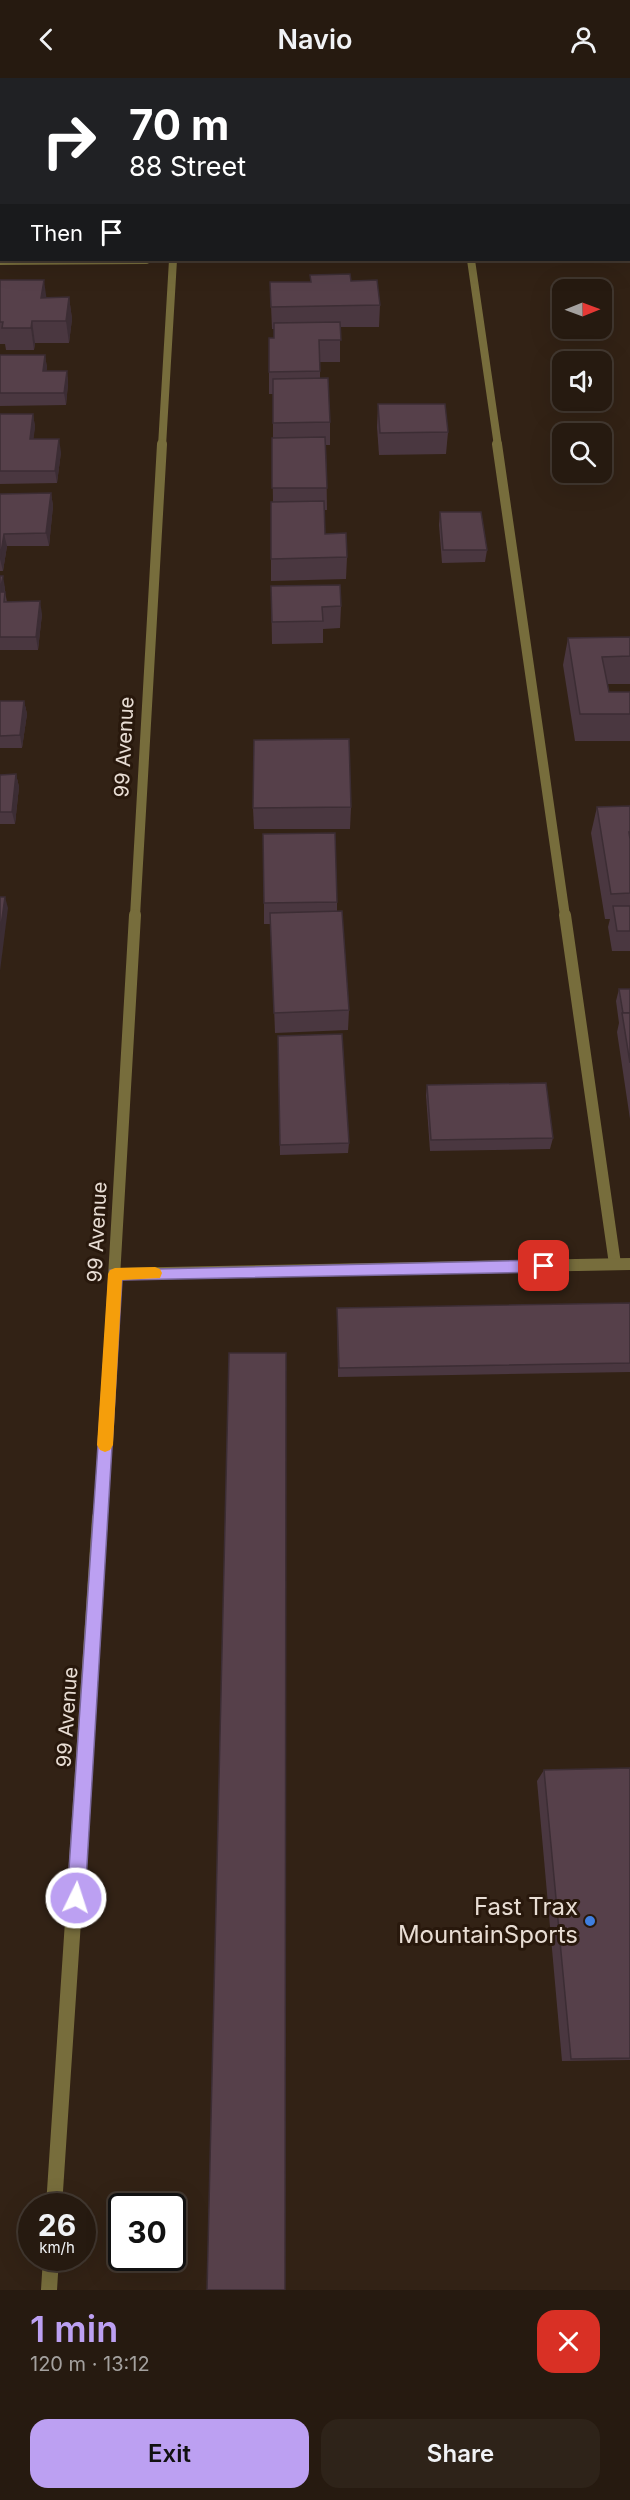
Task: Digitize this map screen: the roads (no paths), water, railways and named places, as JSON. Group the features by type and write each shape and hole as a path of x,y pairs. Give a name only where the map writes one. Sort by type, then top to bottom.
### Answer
{"street":[{"name":"99 Avenue","path":"55,2193 89,1707 173,261"},
{"path":"471,261 615,1264"},
{"path":"115,1274 630,1264"},
{"path":"49,2290 50,2271"}],"place":[{"name":"Fast Trax MountainSports","path":"590,1921"}]}
